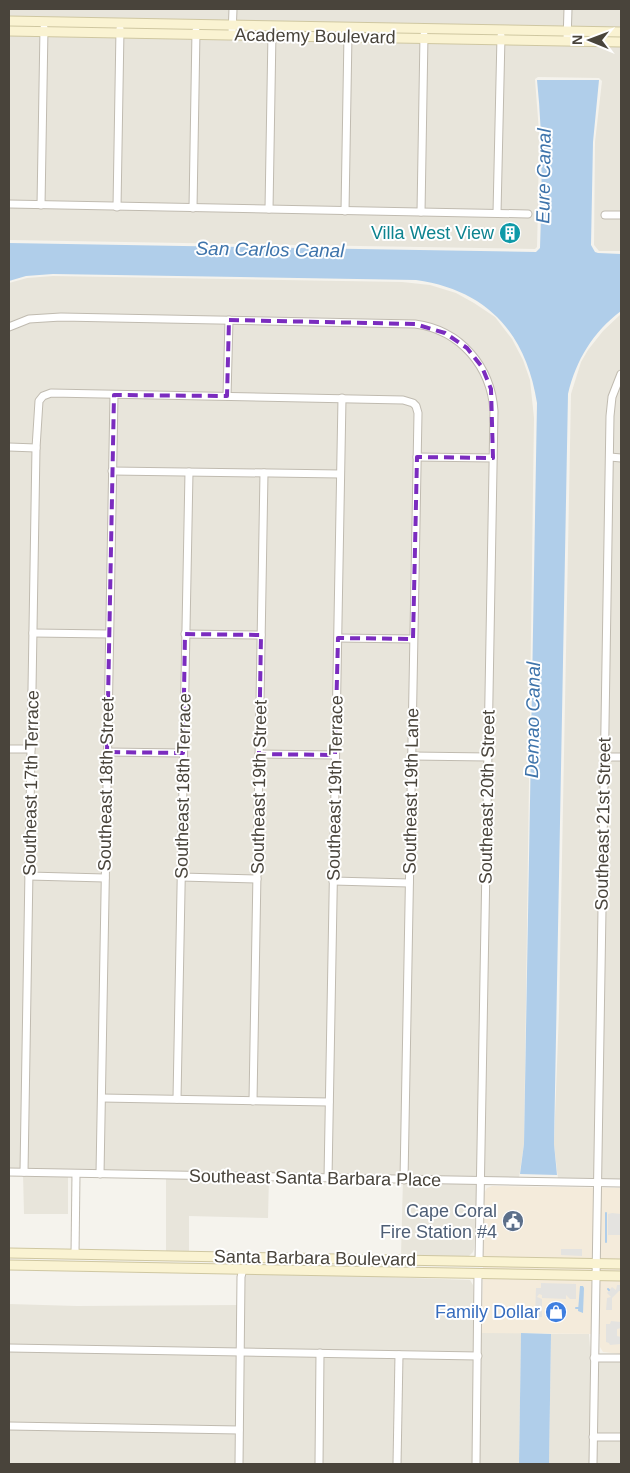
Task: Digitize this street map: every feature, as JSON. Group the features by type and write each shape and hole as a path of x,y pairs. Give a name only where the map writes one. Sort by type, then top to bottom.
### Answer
{"main road":[{"name":"Academy Boulevard","path":"9,21 44,27 120,33 621,42"},
{"name":"Academy Boulevard","path":"9,31 120,22 621,32"},
{"name":"Santa Barbara Boulevard","path":"9,1253 621,1264"},
{"path":"9,1260 69,1260 75,1254"},
{"path":"243,1269 247,1265 254,1263 315,1264 334,1259"},
{"name":"Santa Barbara Boulevard","path":"9,1265 621,1276"}],"street":[{"path":"232,35 233,9"},
{"path":"567,41 568,9"},
{"path":"117,206 120,22"},
{"path":"193,208 196,24"},
{"path":"269,209 272,25"},
{"path":"41,205 44,27"},
{"path":"346,211 348,27"},
{"path":"421,212 424,28"},
{"path":"497,213 501,30"},
{"path":"9,204 528,214"},
{"path":"605,215 621,215"},
{"name":"Southeast 20th Street","path":"9,328 29,319 49,317 415,324 437,329 460,342 482,367 491,389 494,412 479,1261"},
{"path":"227,396 229,320"},
{"name":"Southeast 21st Street","path":"593,1464 611,406 615,388 621,374"},
{"name":"Southeast 17th Terrace","path":"24,1172 38,405 43,396 51,393 114,395"},
{"path":"114,395 342,398"},
{"name":"Southeast 18th Street","path":"100,1174 114,395"},
{"name":"Southeast 19th Lane","path":"342,398 403,400 413,403 418,414 404,1180"},
{"name":"Southeast 19th Terrace","path":"328,1178 342,398"},
{"path":"9,447 36,448"},
{"path":"417,457 493,458"},
{"path":"610,457 621,458"},
{"path":"112,471 340,474"},
{"name":"Southeast 18th Terrace","path":"177,1099 189,472"},
{"name":"Southeast 19th Street","path":"253,1101 264,473"},
{"path":"33,633 109,634"},
{"path":"186,634 262,636"},
{"path":"338,638 414,639"},
{"path":"9,749 31,750"},
{"path":"107,752 183,753"},
{"path":"259,754 335,755"},
{"path":"412,756 488,758"},
{"path":"604,757 621,757"},
{"path":"29,876 105,878"},
{"path":"181,877 257,879"},
{"path":"333,881 409,882"},
{"path":"102,1098 329,1102"},
{"name":"Southeast Santa Barbara Place","path":"9,1172 621,1183"},
{"path":"75,1254 76,1174"},
{"path":"239,1464 241,1277 243,1269"},
{"path":"476,1464 478,1273"},
{"path":"9,1348 478,1356"},
{"path":"319,1464 320,1354"},
{"path":"397,1464 399,1355"},
{"path":"594,1358 621,1358"},
{"path":"9,1426 240,1430"},
{"path":"593,1436 621,1437"}],"highlighted area":[{"path":"229,320 415,324 445,333 467,348 482,367 491,389 493,458 417,457 413,639 338,638 335,755 259,754 261,635 185,634 183,753 107,752 114,395 227,396"}],"shaded area":[{"path":"9,9 621,9 621,29 9,18"},
{"path":"9,24 621,35 621,39 9,28"},
{"path":"9,34 621,45 621,251 599,251 594,245 595,142 602,81 599,78 538,77 535,79 539,132 537,247 535,249 9,240"},
{"path":"53,276 402,282 430,285 456,293 495,317 512,339 523,360 530,380 534,418 524,1144 519,1178 478,1178 474,1249 469,1256 401,1256 403,1178 269,1176 268,1218 189,1216 189,1252 166,1252 166,1173 68,1173 68,1214 24,1214 23,1173 9,1172 9,283 27,278"},
{"path":"621,314 621,1181 558,1179 554,1144 559,1011 571,394 581,362 588,350 603,331"},
{"path":"492,1186 621,1188 621,1354 603,1352 600,1347 600,1334 482,1333 484,1193 487,1188"},
{"path":"608,1214 621,1214 621,1235 608,1235"},
{"path":"561,1249 582,1249 582,1256 561,1255"},
{"path":"240,1272 470,1280 473,1285 475,1332 521,1333 519,1464 9,1464 9,1304 77,1306 237,1305"},
{"path":"541,1283 576,1284 576,1299 570,1299 566,1295 566,1299 542,1298 542,1295 539,1294 537,1297 542,1299 542,1317 535,1317 536,1288 541,1288"},
{"path":"617,1285 621,1285 621,1291 612,1298 612,1310 606,1310 607,1298 611,1297 607,1293 612,1287 616,1290"},
{"path":"611,1321 621,1322 621,1328 617,1329 617,1336 621,1337 621,1344 610,1345 606,1342 606,1324 610,1324"},
{"path":"551,1334 589,1334 591,1361 621,1361 621,1464 549,1464"}],"water":[{"path":"537,80 599,80 593,142 591,245 595,252 598,253 621,254 621,311 602,328 587,348 571,382 568,394 554,1144 557,1175 520,1174 524,1144 537,403 532,378 513,336 499,319 483,305 441,285 416,280 53,274 26,276 9,281 9,243 536,252 540,248 542,185"},
{"path":"580,1286 584,1288 583,1313 578,1311"},
{"path":"521,1333 551,1334 549,1464 519,1464"}],"waterway":[{"path":"606,1213 606,1242"}],"place":[{"name":"Villa West View","path":"510,233"},
{"name":"Cape Coral Fire Station #4","path":"513,1221"},
{"name":"Family Dollar","path":"556,1312"}],"water label":[{"name":"Eure Canal","path":"543,176"},
{"name":"San Carlos Canal","path":"270,249"},
{"name":"Demao Canal","path":"532,720"}]}
